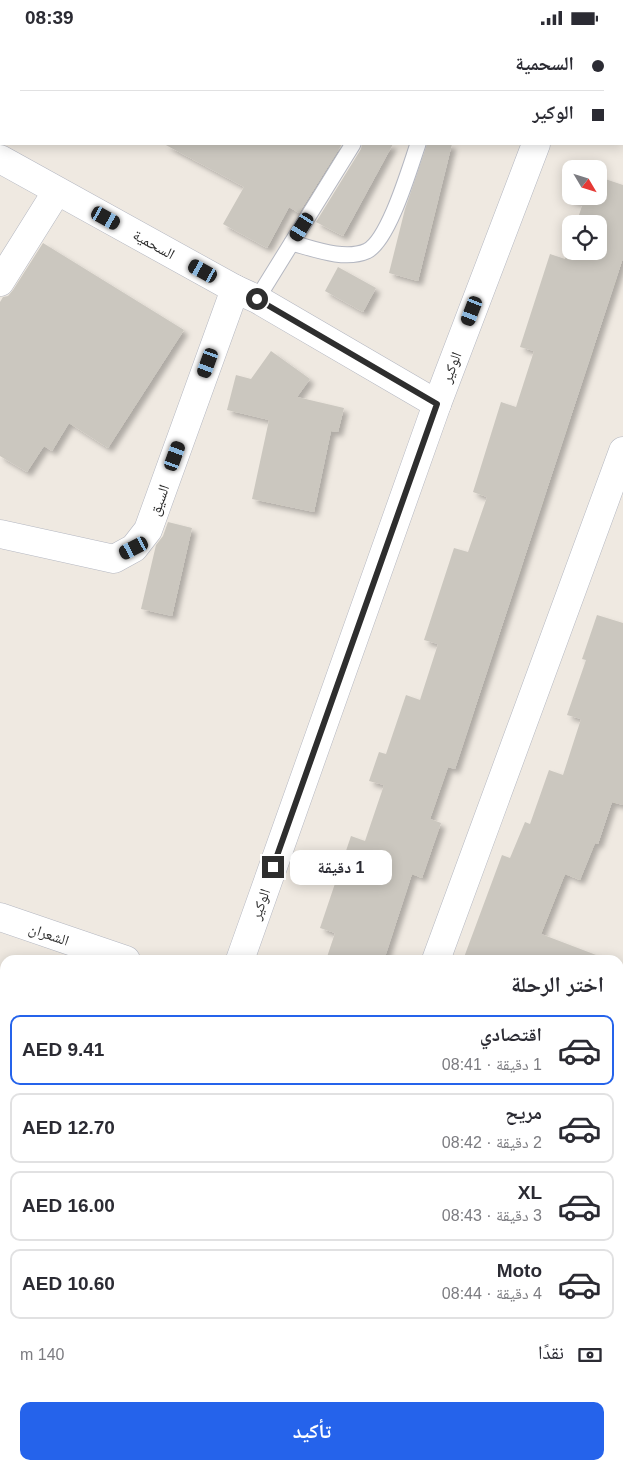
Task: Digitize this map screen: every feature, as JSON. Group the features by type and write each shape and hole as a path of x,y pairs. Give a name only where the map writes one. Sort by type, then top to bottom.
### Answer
{"street":[{"name":"الوكير","path":"242,955 437,404 536,145"},
{"name":"السحمية","path":"0,159 246,294 437,404"},
{"path":"0,282 57,191"},
{"name":"السيق","path":"0,534 114,559 134,548 148,530 246,294"},
{"path":"438,955 623,451"},
{"name":"الشعران","path":"0,917 111,955"}],"lane":[{"path":"246,294 292,243 352,145"},
{"path":"292,243 329,254 356,254 369,250 385,230 401,197 418,145"}],"building":[{"path":"166,145 341,145 299,213 289,207 267,248 223,224 244,187"},
{"path":"362,145 392,145 343,236 316,222"},
{"path":"427,145 452,145 418,281 389,273 405,209"},
{"path":"608,180 623,185 623,258 455,769 448,767 430,819 441,823 422,878 412,874 386,955 328,955 335,933 320,928 351,836 365,841 384,785 369,781 379,752 386,754 406,695 420,700 438,644 424,640 454,548 468,552 487,497 473,492 501,402 516,407 534,351 520,347 550,254 562,258 562,260 607,260 607,215 579,215 582,205 608,205"},
{"path":"43,243 184,330 108,448 69,423 52,451 44,446 27,472 0,456 0,302 3,297 8,296 13,290"},
{"path":"338,267 376,288 363,312 325,291"},
{"path":"271,351 310,379 297,397 344,408 338,432 331,431 314,512 252,499 269,420 227,410 236,375 251,379"},
{"path":"168,522 192,528 172,616 141,609 156,545 163,536"},
{"path":"597,615 623,623 623,805 612,802 598,844 595,843 580,880 565,874 541,934 596,955 465,955 502,855 510,858 525,822 530,824 549,770 563,775 581,719 567,715 586,660 582,659"}],"route":[{"path":"257,299 437,404 273,867"}]}
